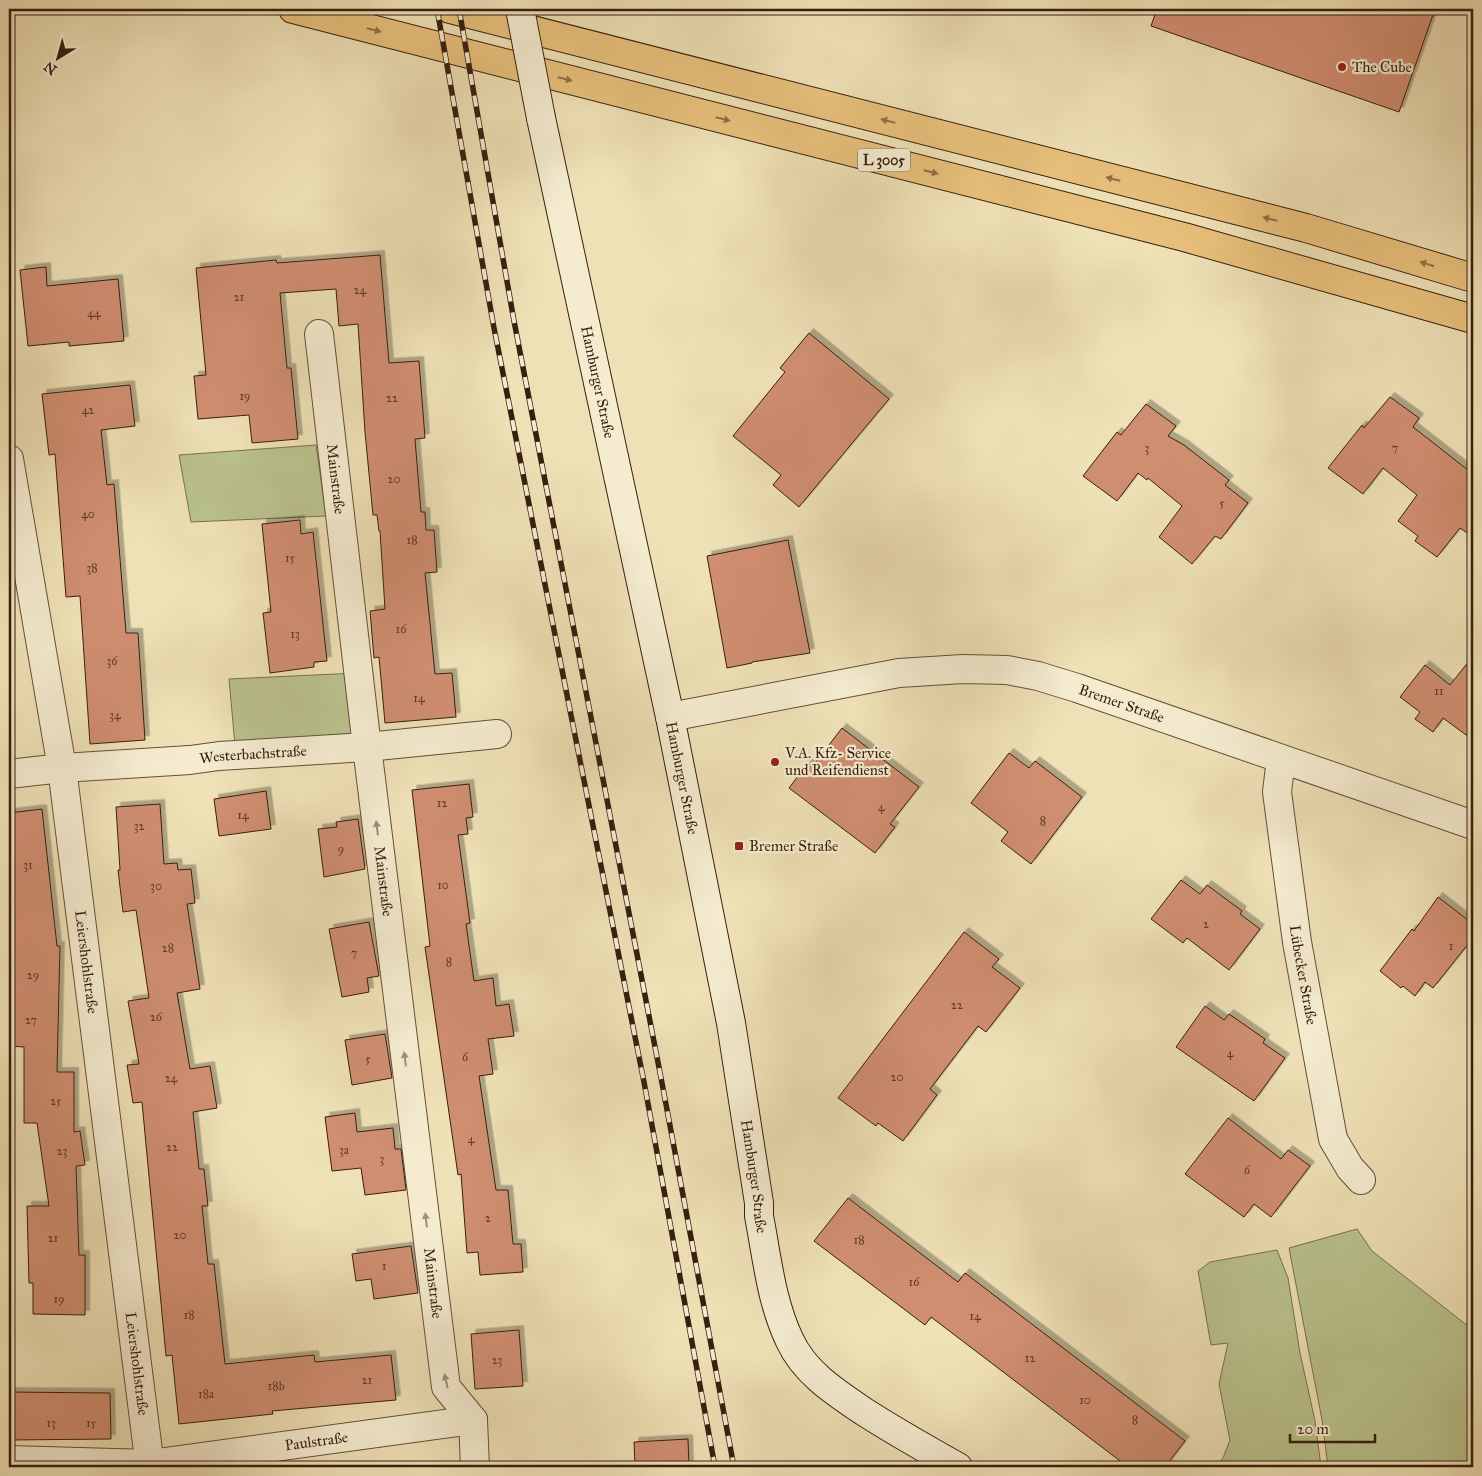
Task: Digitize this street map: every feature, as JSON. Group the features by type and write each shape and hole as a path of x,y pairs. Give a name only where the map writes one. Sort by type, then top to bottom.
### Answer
{"highway":[{"name":"L 3005","path":"293,9 1184,237 1473,319"},
{"name":"L 3005","path":"450,9 1306,228 1473,278"}],"street":[{"name":"Hamburger Straße","path":"520,9 541,118 670,717 731,1023 760,1216 780,1318 790,1342 801,1361 812,1373 833,1390 898,1434 958,1467"},
{"name":"Mainstraße","path":"319,334 367,747 446,1387 473,1420"},
{"name":"Leiershohlstraße","path":"9,459 62,768 150,1465"},
{"name":"Bremer Straße","path":"670,717 898,673 963,669 1007,670 1038,676 1077,688 1473,825"},
{"name":"Westerbachstraße","path":"9,774 62,768 367,747 498,734"},
{"name":"Lübecker Straße","path":"1281,759 1277,792 1297,942 1333,1139 1350,1168 1362,1180"},
{"name":"Paulstraße","path":"9,1460 150,1465 473,1420"},
{"path":"473,1420 475,1467"}],"green space":[{"path":"316,445 326,516 191,522 179,455"},
{"path":"358,673 367,747 236,756 229,679"},
{"path":"1357,1229 1372,1251 1473,1330 1473,1467 1328,1467 1322,1420 1289,1248"},
{"path":"1277,1250 1288,1278 1300,1353 1315,1421 1321,1467 1215,1467 1223,1458 1230,1440 1219,1384 1228,1343 1211,1345 1198,1271 1210,1262"}],"building":[{"name":"The Cube","path":"1157,9 1435,9 1399,112 1151,26"},
{"path":"380,255 389,363 419,361 425,438 415,439 421,512 425,512 426,530 434,530 437,572 425,573 435,674 452,673 456,717 385,723 379,657 374,658 370,611 385,609 380,531 377,515 373,515 358,324 339,326 336,289 280,293 287,368 291,368 298,439 252,443 249,415 198,419 194,376 206,375 196,268 276,260 277,263"},
{"path":"46,267 47,286 118,279 124,341 69,346 69,342 28,346 20,270"},
{"path":"809,333 889,399 799,507 773,485 781,475 733,436 785,372 780,368"},
{"path":"130,385 135,426 101,430 107,485 114,484 126,633 138,633 145,740 90,744 80,596 66,597 55,454 49,455 42,394"},
{"path":"1390,397 1419,418 1413,427 1473,474 1473,537 1460,528 1437,557 1415,541 1418,536 1398,521 1417,495 1383,468 1363,494 1328,468 1362,425 1364,428"},
{"path":"1146,404 1176,426 1168,436 1184,445 1229,480 1225,485 1248,503 1221,539 1215,536 1192,564 1159,537 1182,506 1148,478 1147,480 1138,473 1117,501 1083,476 1117,432 1121,435"},
{"path":"300,520 301,534 313,532 327,661 314,662 314,667 270,673 263,613 271,612 262,524"},
{"path":"788,540 810,653 727,668 707,556"},
{"path":"1473,656 1473,740 1443,718 1433,732 1415,719 1420,712 1400,697 1425,665 1450,685"},
{"path":"842,728 919,787 890,824 895,827 875,853 789,788 808,763 812,767"},
{"path":"1009,753 1029,768 1035,761 1082,797 1031,864 1001,841 1008,832 971,803"},
{"path":"469,784 473,817 466,818 468,834 458,835 470,923 466,924 474,981 493,978 496,1006 509,1004 514,1036 488,1039 493,1074 479,1076 496,1190 508,1190 513,1244 521,1244 523,1272 480,1275 478,1252 467,1253 461,1174 458,1175 425,947 430,946 412,790"},
{"path":"266,791 271,829 219,836 214,799"},
{"path":"160,804 164,864 177,863 178,870 191,869 195,903 187,904 200,989 177,993 190,1069 210,1066 217,1108 193,1112 199,1169 204,1169 208,1206 202,1206 208,1264 214,1264 225,1364 314,1355 315,1362 391,1355 396,1400 272,1411 273,1414 179,1424 172,1355 166,1356 142,1102 133,1103 127,1065 139,1064 128,1001 149,998 136,910 123,912 118,870 120,870 116,807"},
{"path":"42,809 57,946 60,946 57,1072 74,1072 74,1132 80,1131 85,1165 76,1166 79,1255 85,1255 85,1315 33,1314 33,1283 29,1283 27,1206 49,1206 37,1123 24,1123 24,1047 9,1046 9,813"},
{"path":"358,819 365,869 324,877 318,829 337,827 336,822"},
{"path":"1181,880 1200,894 1207,885 1242,911 1240,914 1260,929 1229,970 1187,938 1183,943 1151,919"},
{"path":"1438,897 1473,924 1473,938 1433,988 1425,982 1415,996 1403,986 1401,988 1380,971 1412,929 1414,931"},
{"path":"369,922 379,976 367,978 369,992 342,997 329,929"},
{"path":"964,932 999,959 992,967 1020,988 986,1032 978,1026 930,1089 937,1095 903,1141 878,1123 876,1126 838,1098"},
{"path":"1205,1006 1224,1020 1229,1014 1265,1039 1263,1043 1285,1058 1254,1101 1176,1047"},
{"path":"385,1034 392,1078 352,1085 345,1040"},
{"path":"355,1113 357,1132 393,1128 395,1149 401,1149 406,1190 365,1195 361,1168 332,1171 325,1117"},
{"path":"1228,1118 1281,1159 1288,1150 1310,1166 1271,1217 1254,1204 1244,1217 1185,1174"},
{"path":"848,1198 958,1282 965,1273 1185,1441 1165,1467 1128,1467 931,1317 925,1325 814,1241"},
{"path":"411,1246 418,1293 374,1299 371,1279 356,1281 352,1254"},
{"path":"519,1330 523,1386 475,1389 471,1334"},
{"path":"9,1392 110,1393 111,1439 9,1440"},
{"path":"688,1439 689,1467 635,1467 634,1442"}],"railway":[{"path":"437,9 494,328 644,1082 715,1467"},
{"path":"459,9 514,321 662,1083 734,1467"}],"place":[{"name":"The Cube","path":"1342,67"},
{"name":"V.A. Kfz- Service und Reifendienst","path":"775,762"},
{"name":"Bremer Straße","path":"739,846"}]}
